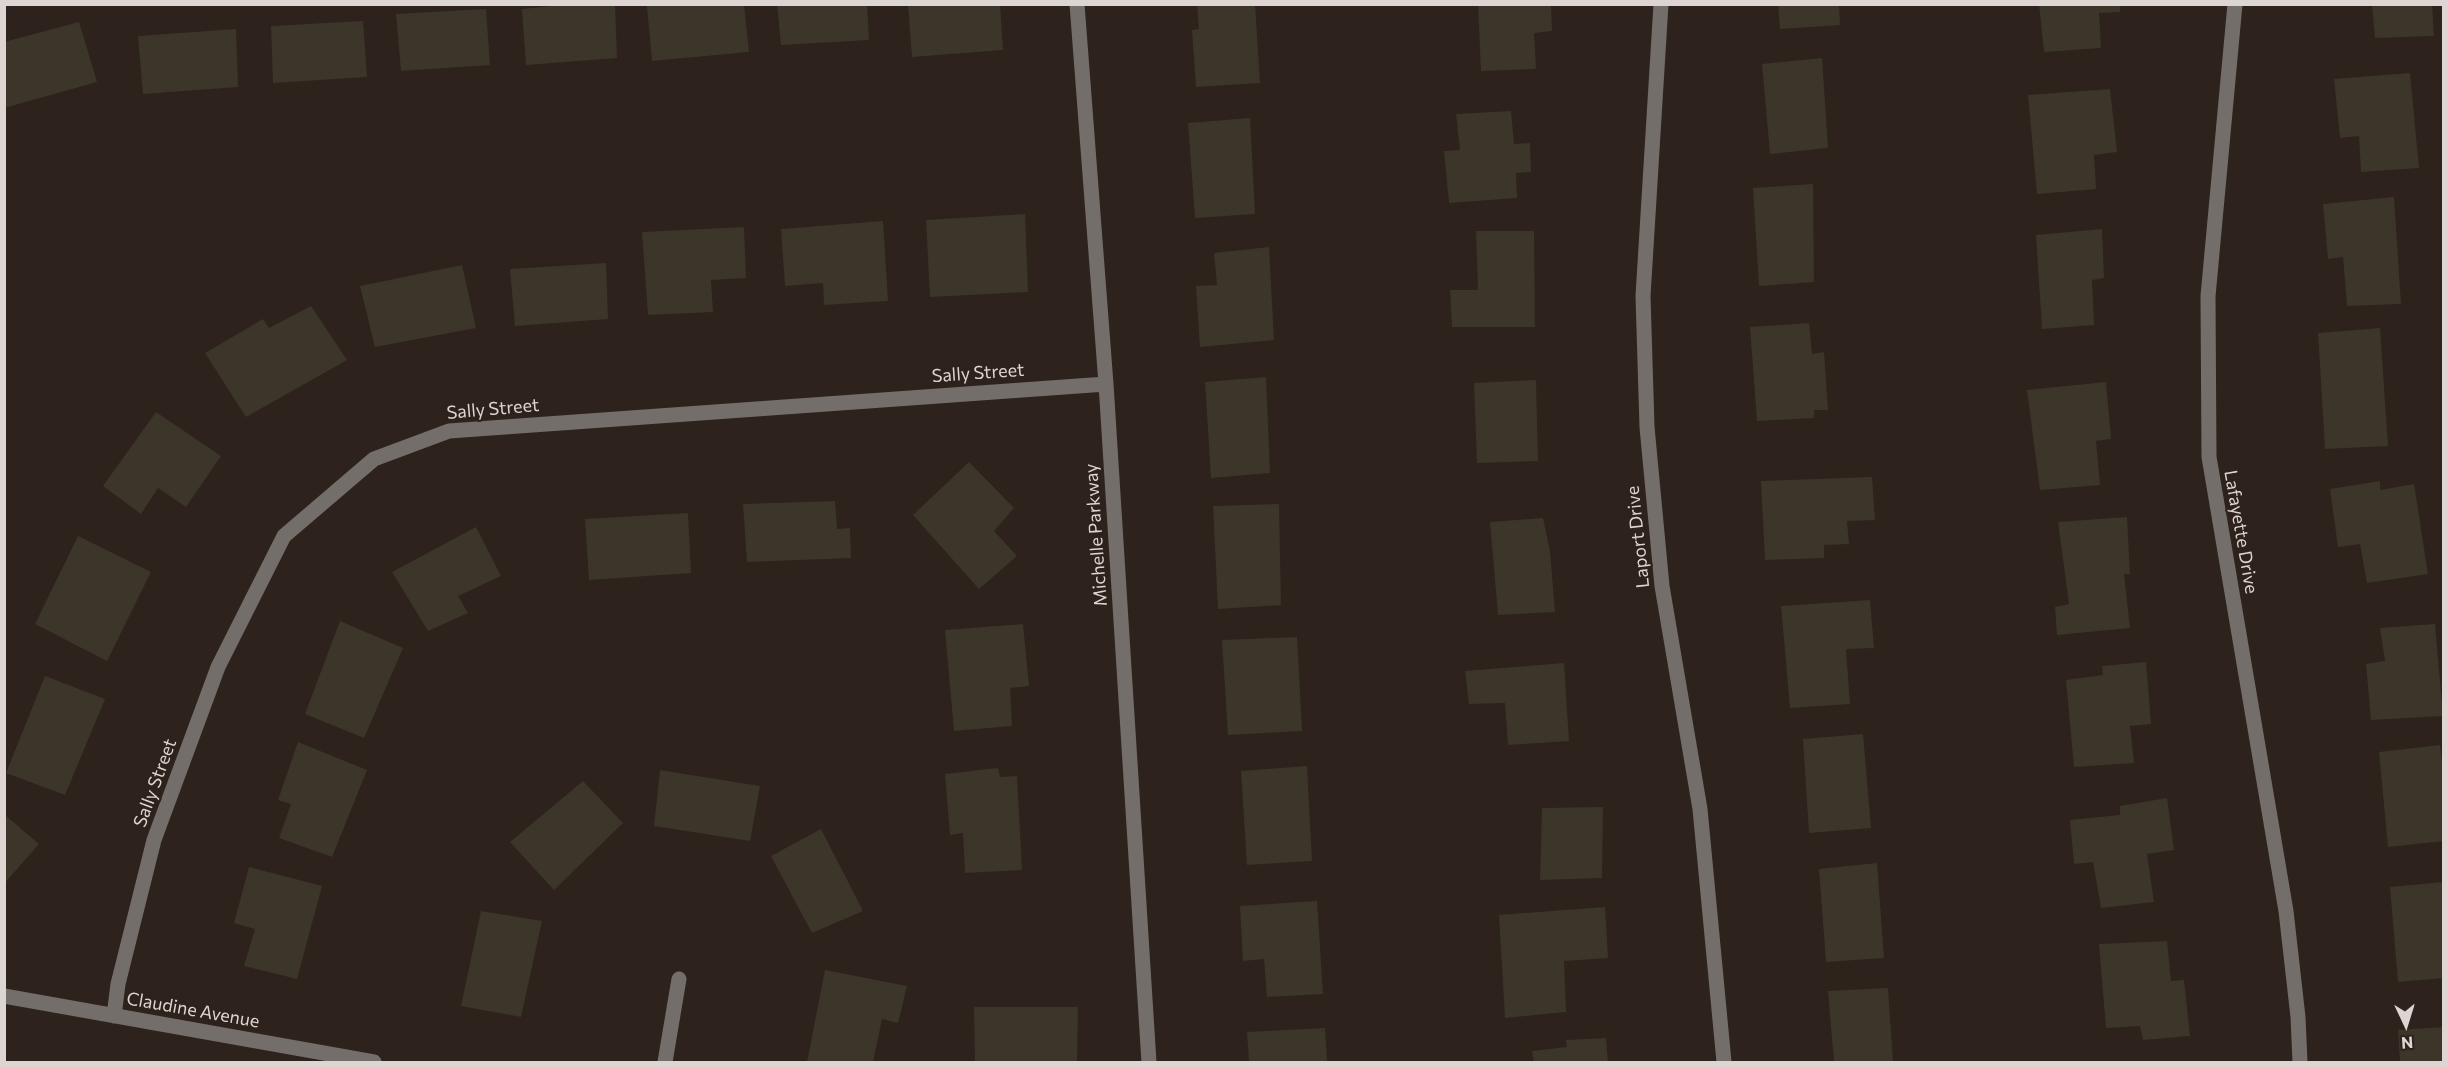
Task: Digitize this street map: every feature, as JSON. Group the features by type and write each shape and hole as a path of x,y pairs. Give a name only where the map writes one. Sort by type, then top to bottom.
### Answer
{"street":[{"name":"Michelle Parkway","path":"1077,4 1106,384 1149,1062"},
{"name":"Laport Drive","path":"1661,4 1642,296 1647,427 1662,586 1700,809 1724,1062"},
{"name":"Lafayette Drive","path":"2235,4 2208,296 2209,457 2286,911 2298,1017 2300,1062"},
{"name":"Sally Street","path":"114,1016 118,984 154,840 218,667 284,536 374,459 449,431 1106,384"},
{"path":"665,1062 679,979"},
{"name":"Claudine Avenue","path":"4,996 374,1062"}],"building":[{"path":"573,4 615,4 617,58 526,65 522,9"},
{"path":"744,4 749,52 652,61 647,6"},
{"path":"777,4 867,4 869,40 781,45"},
{"path":"908,4 1000,4 1003,50 912,57"},
{"path":"1197,4 1255,4 1260,83 1196,87 1192,30 1199,29"},
{"path":"1478,4 1551,4 1552,31 1534,33 1536,69 1481,71"},
{"path":"1778,4 1839,4 1840,25 1780,29"},
{"path":"2039,4 2120,4 2120,12 2099,13 2101,48 2044,52"},
{"path":"2372,4 2432,4 2434,36 2375,38"},
{"path":"486,9 490,65 401,71 396,14"},
{"path":"363,21 367,77 273,83 271,26"},
{"path":"79,22 97,82 4,108 4,42"},
{"path":"236,29 238,87 143,94 138,36"},
{"path":"1822,58 1828,148 1770,154 1762,64"},
{"path":"2410,73 2419,168 2361,172 2359,136 2340,138 2334,79"},
{"path":"2110,89 2117,152 2094,155 2096,189 2037,194 2028,95"},
{"path":"1511,111 1514,144 1530,143 1531,172 1516,173 1517,198 1449,203 1444,151 1460,150 1456,114"},
{"path":"1250,118 1255,214 1195,218 1188,123"},
{"path":"1813,184 1814,282 1759,286 1753,188"},
{"path":"2394,197 2401,304 2347,306 2343,257 2328,259 2323,204"},
{"path":"1025,214 1028,292 930,297 926,220"},
{"path":"883,221 888,301 824,305 823,283 785,286 781,229"},
{"path":"744,227 746,278 711,280 713,312 648,315 642,232"},
{"path":"2102,229 2104,278 2092,280 2094,325 2042,329 2036,235"},
{"path":"1476,231 1534,231 1535,327 1452,327 1450,290 1478,290"},
{"path":"1269,247 1274,340 1200,347 1196,286 1217,285 1214,253"},
{"path":"606,263 608,319 515,326 510,269"},
{"path":"462,265 476,328 375,347 360,286"},
{"path":"311,306 347,360 246,417 205,353 263,319 269,328"},
{"path":"1809,323 1812,354 1824,352 1828,410 1814,410 1814,418 1757,421 1750,327"},
{"path":"2380,328 2388,446 2325,449 2318,333"},
{"path":"1266,377 1270,473 1211,478 1205,382"},
{"path":"1536,380 1538,461 1477,463 1474,383"},
{"path":"2106,382 2111,439 2096,441 2100,485 2040,490 2027,390"},
{"path":"156,412 221,456 186,507 158,488 141,514 103,486"},
{"path":"969,462 1014,508 994,531 1017,556 979,589 913,515"},
{"path":"1872,477 1875,520 1847,521 1849,544 1824,545 1824,558 1765,560 1761,481"},
{"path":"2380,481 2380,490 2414,484 2428,574 2367,583 2360,544 2338,547 2330,489"},
{"path":"835,501 837,529 850,528 851,558 747,562 743,504"},
{"path":"1279,504 1281,605 1218,609 1213,506"},
{"path":"688,513 691,573 589,580 585,519"},
{"path":"2127,517 2130,574 2124,574 2130,628 2057,635 2055,607 2069,604 2058,522"},
{"path":"1543,518 1550,551 1555,612 1498,615 1490,522"},
{"path":"476,527 501,576 458,596 468,613 428,631 392,572"},
{"path":"78,536 151,572 107,661 35,624"},
{"path":"1870,600 1874,648 1846,649 1850,704 1790,708 1781,606"},
{"path":"340,621 403,648 364,738 305,714"},
{"path":"1023,624 1029,686 1010,688 1012,726 954,731 945,630"},
{"path":"2435,624 2443,716 2371,720 2366,664 2385,661 2380,628"},
{"path":"1297,637 1302,731 1228,735 1222,640"},
{"path":"2146,662 2151,724 2130,726 2134,763 2074,767 2066,680 2103,675 2102,666"},
{"path":"1564,663 1569,741 1508,745 1505,703 1469,704 1465,671"},
{"path":"45,676 105,699 65,795 6,773"},
{"path":"1863,734 1871,828 1809,833 1803,739"},
{"path":"298,742 367,770 332,857 279,838 291,804 278,800"},
{"path":"2440,745 2444,779 2444,841 2388,847 2379,752"},
{"path":"1307,766 1312,861 1247,865 1241,771"},
{"path":"998,768 1000,777 1017,776 1022,870 965,873 963,833 950,835 945,774"},
{"path":"660,770 760,786 750,841 654,826"},
{"path":"583,781 623,823 554,890 510,842"},
{"path":"2167,798 2174,850 2147,854 2154,902 2101,908 2093,862 2074,864 2070,820 2120,815 2120,806"},
{"path":"1603,807 1602,878 1540,880 1542,808"},
{"path":"4,814 39,844 4,884"},
{"path":"821,829 863,911 812,933 771,856"},
{"path":"1877,863 1884,958 1826,962 1819,869"},
{"path":"249,867 322,886 297,979 244,966 255,929 234,923"},
{"path":"2444,882 2444,978 2398,982 2390,887"},
{"path":"1317,901 1323,994 1267,997 1264,959 1243,961 1240,906"},
{"path":"1605,907 1608,958 1564,961 1566,1012 1505,1018 1499,915"},
{"path":"481,911 542,921 521,1017 461,1006"},
{"path":"2167,941 2171,981 2184,980 2190,1036 2143,1040 2140,1026 2106,1028 2099,944"},
{"path":"825,970 907,986 898,1023 882,1019 873,1062 807,1062"},
{"path":"1888,988 1893,1062 1834,1062 1828,991"},
{"path":"974,1007 1078,1007 1077,1062 975,1062"},
{"path":"2444,1027 2444,1062 2400,1062 2398,1030"},
{"path":"1325,1028 1327,1062 1249,1062 1247,1032"},
{"path":"1606,1038 1608,1062 1534,1062 1532,1051 1567,1047 1566,1040"}]}
